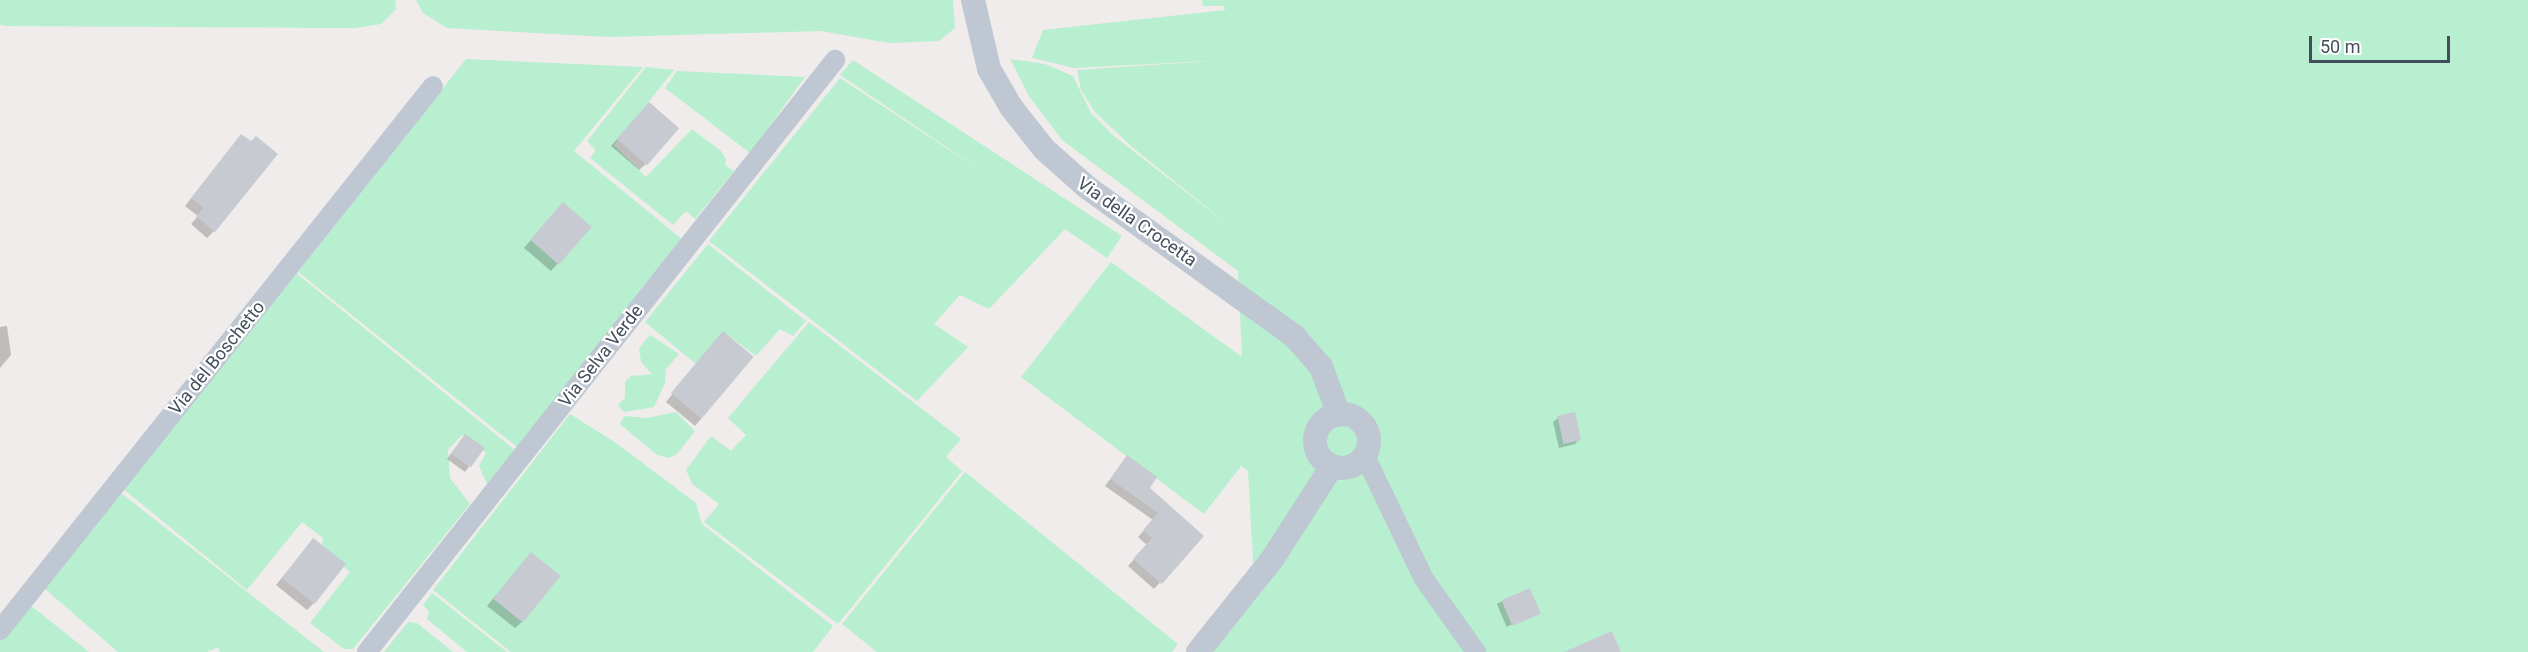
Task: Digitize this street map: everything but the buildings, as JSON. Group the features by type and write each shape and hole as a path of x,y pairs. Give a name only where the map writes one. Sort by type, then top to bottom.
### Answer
{"street":[{"name":"Via della Crocetta","path":"974,0 989,69 1011,107 1044,149 1088,188 1295,337 1325,372 1339,415"},
{"name":"Via Selva Verde","path":"367,652 835,60"},
{"name":"Via del Boschetto","path":"0,630 433,86"},
{"path":"1365,456 1350,467 1332,466 1319,455 1316,438 1323,423 1339,415 1363,424 1369,440 1365,456 1424,579 1476,652"},
{"path":"1198,652 1273,558 1332,466"}],"green space":[{"path":"0,0 395,0 396,9 381,24 355,28 7,26 0,25"},
{"path":"416,0 953,0 955,28 939,41 889,43 821,31 609,37 447,28 423,13"},
{"path":"1202,0 2528,0 2528,652 1213,652 1255,597 1248,471 1241,466 1204,514 1021,377 1111,262 1242,357 1238,271 1062,140 1029,96 1010,59 1045,64 1073,76 1091,113 1114,136 1236,231 1132,147 1095,112 1081,90 1077,70 1227,60 1074,68 1032,58 1043,30 1225,10 1224,6 1203,6"},
{"path":"466,59 643,67 574,151 683,240 517,447 298,272"},
{"path":"853,60 1122,236 1107,258 1065,229 989,309 960,295 934,324 968,347 917,401 709,241 840,78 995,180 840,75"},
{"path":"646,67 674,70 614,145 646,177 692,129 721,151 726,159 725,165 734,171 695,219 686,211 673,225 590,158 596,150 587,141"},
{"path":"677,71 805,77 750,153 665,88"},
{"path":"708,244 806,321 793,336 780,329 756,356 724,332 696,364 645,322"},
{"path":"296,273 515,450 487,484 479,466 486,453 462,435 448,450 450,478 470,504 353,649 344,649 310,623 350,572 322,547 323,538 302,522 247,590 122,488"},
{"path":"809,322 961,439 946,457 962,471 838,624 704,522 719,504 692,484 686,470 711,436 731,451 746,435 728,418"},
{"path":"650,335 679,354 666,369 665,383 654,407 624,412 618,405 625,398 625,382 631,376 652,374 641,362 639,348"},
{"path":"676,412 695,431 677,454 669,458 657,455 620,424 624,416 647,418"},
{"path":"570,414 616,443 696,503 702,524 833,626 813,652 511,652 433,590"},
{"path":"965,472 1178,644 1172,652 877,652 842,624"},
{"path":"121,493 324,652 220,652 218,647 207,652 118,652 45,589"},
{"path":"432,593 507,652 467,652 427,619 429,611 423,605"},
{"path":"30,605 89,652 0,652 0,639"},
{"path":"408,622 417,623 453,652 384,652"}]}
